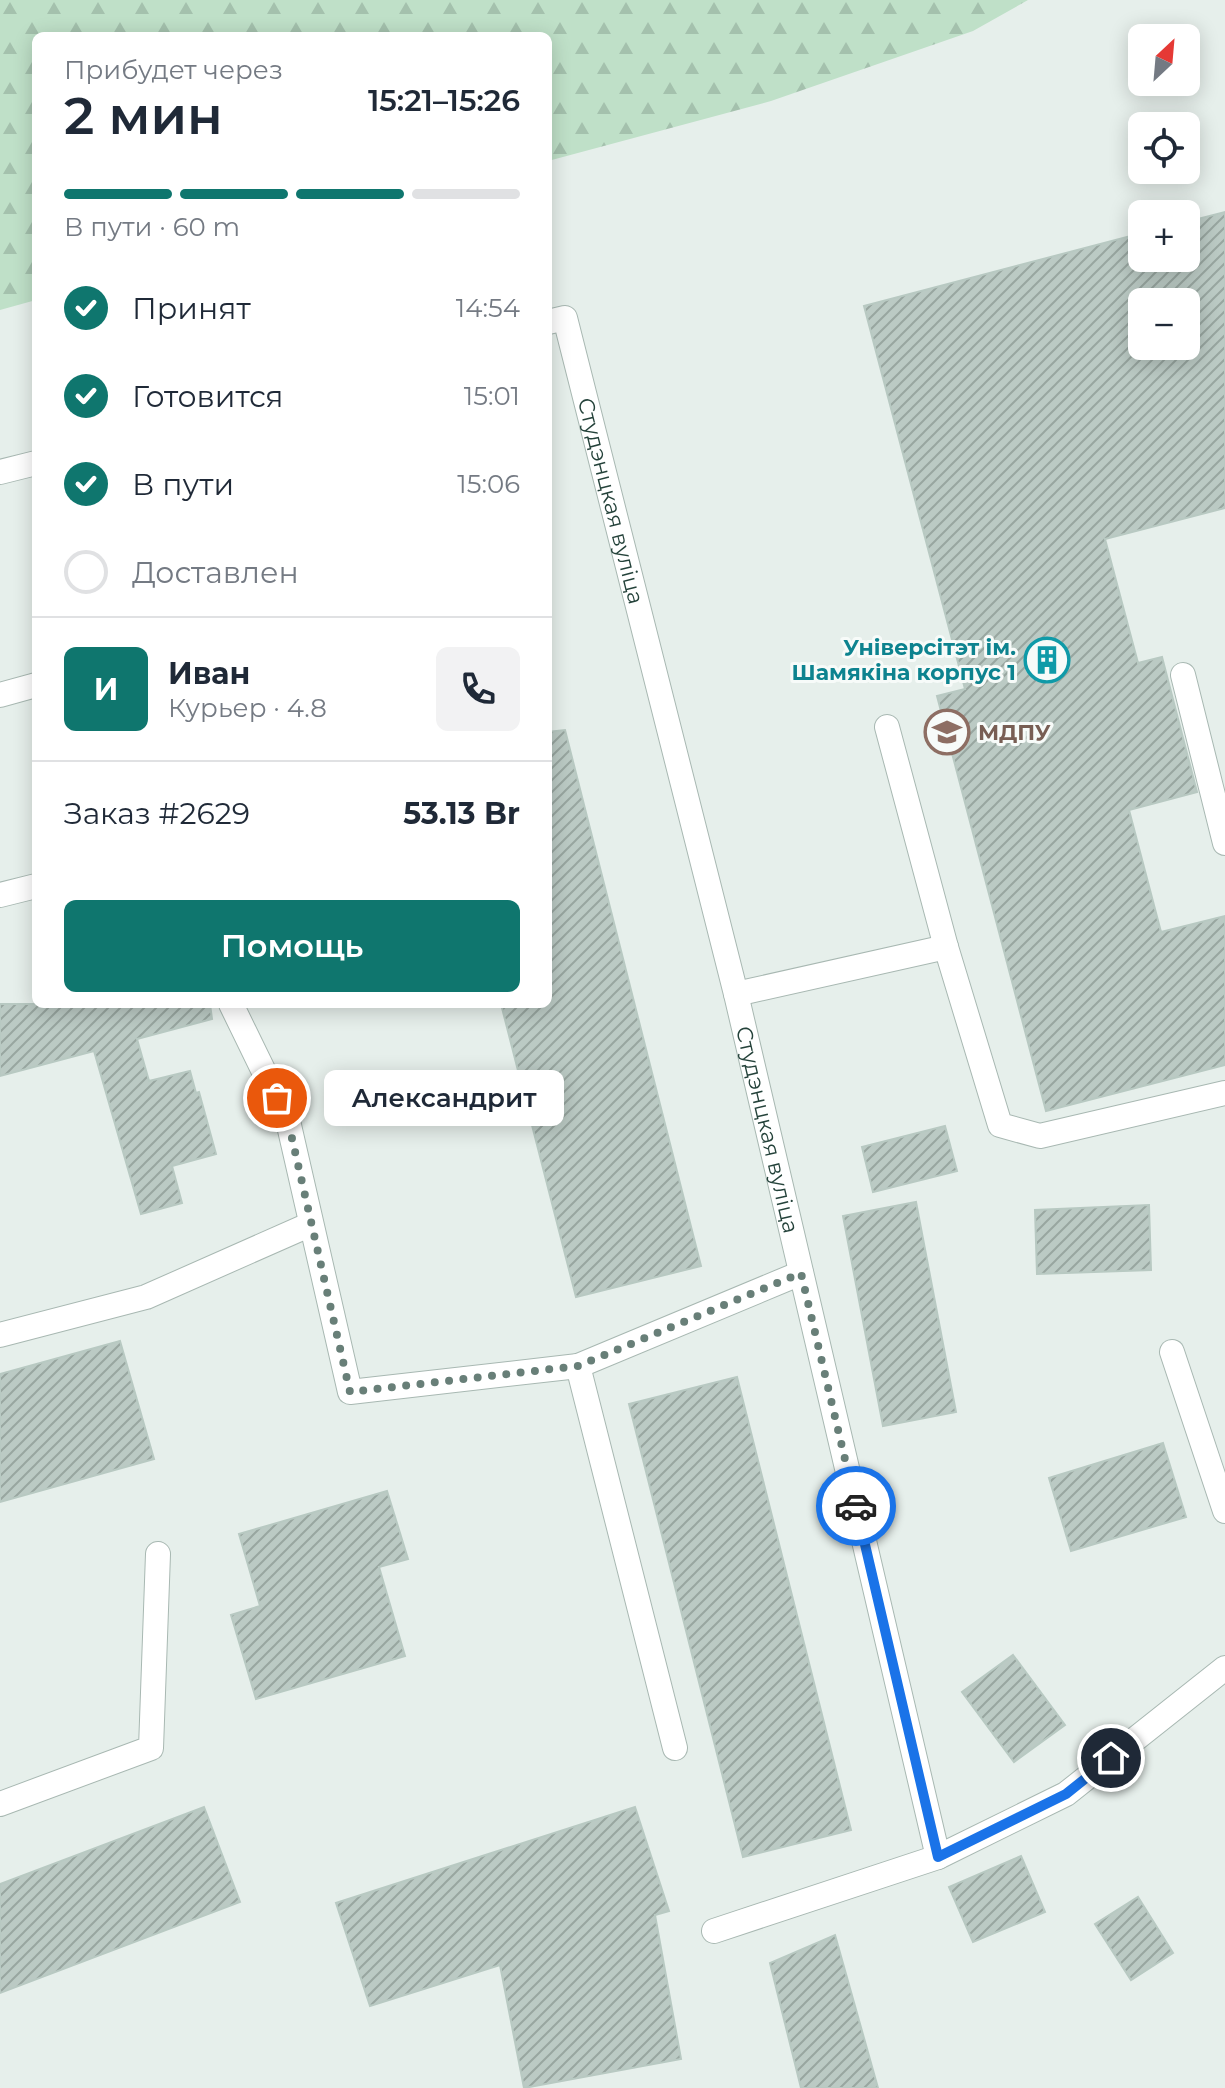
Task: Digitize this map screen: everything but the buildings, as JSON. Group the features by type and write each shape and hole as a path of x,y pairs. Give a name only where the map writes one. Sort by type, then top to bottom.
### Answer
{"street":[{"name":"Студэнцкая вуліца","path":"552,321 565,318 736,994 938,1857"},
{"path":"0,472 32,464"},
{"path":"1183,675 1225,843"},
{"path":"0,695 32,686"},
{"path":"887,727 946,947 1000,1125 1040,1136 1225,1093"},
{"path":"0,895 32,887"},
{"path":"736,994 946,947"},
{"path":"233,1008 288,1121 350,1392 578,1366 801,1273"},
{"path":"0,1335 146,1297 311,1224"},
{"path":"1172,1352 1225,1511"},
{"path":"578,1366 675,1748"},
{"path":"0,1804 151,1748 158,1554"},
{"path":"714,1931 938,1857 1066,1794 1225,1668"}],"green space":[{"path":"0,0 1028,0 973,31 771,101 552,160 552,32 32,32 32,301 0,310"}],"way so far":[{"path":"277,1098 288,1121 350,1392 578,1366 801,1273 856,1506"}],"place":[{"name":"Універсітэт ім. Шамякіна корпус 1","path":"1047,660"},
{"name":"МДПУ","path":"947,732"},
{"name":"Александрит","path":"277,1098"}],"route":[{"path":"856,1506 938,1857 1066,1794 1111,1758"}]}
